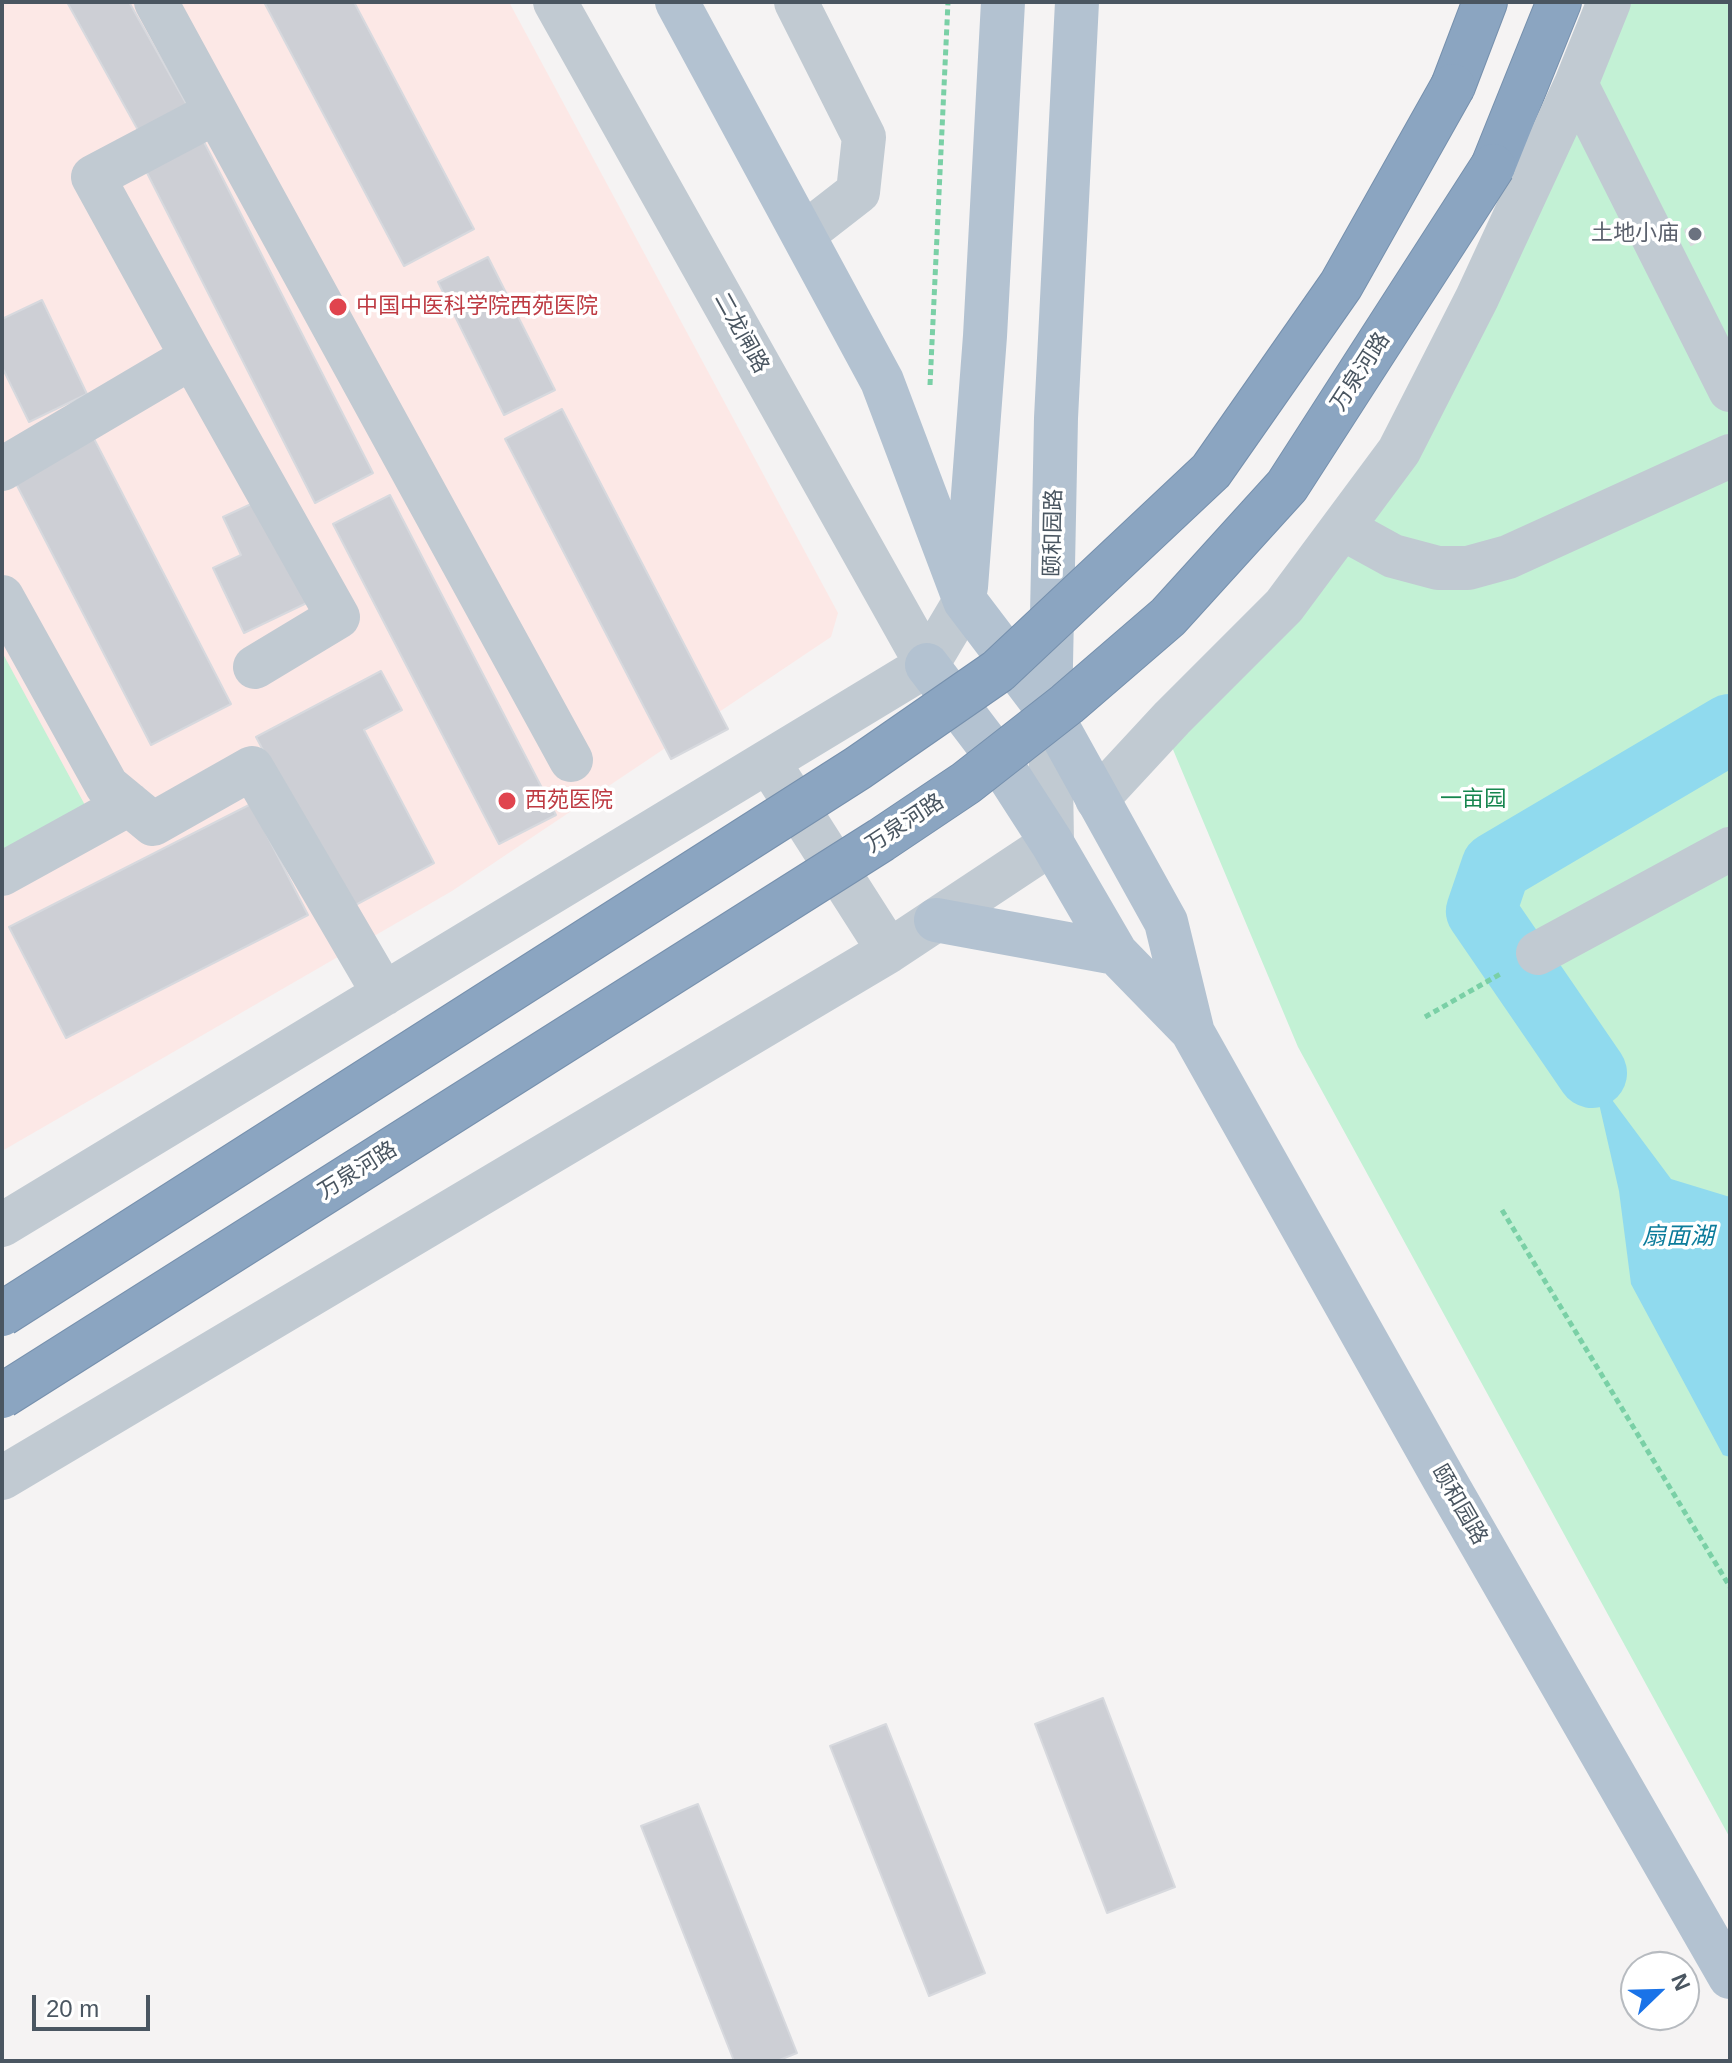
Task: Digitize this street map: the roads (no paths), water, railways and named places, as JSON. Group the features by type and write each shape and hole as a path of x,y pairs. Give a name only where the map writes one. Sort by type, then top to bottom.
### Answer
{"highway":[{"path":"2,1314 858,768 998,671 1211,471 1341,285 1453,86 1485,2"},
{"name":"万泉河路","path":"2,1396 930,808 1067,704 1168,617 1287,486 1493,166 1559,2"}],"main road":[{"path":"677,2 882,381 965,601 1050,713"},
{"path":"965,601 985,336 1003,2"},
{"name":"颐和园路","path":"1077,2 1056,418 1050,713 1166,922 1192,1031"},
{"name":"颐和园路","path":"927,665 994,753 1052,843 1116,953 1192,1031 1444,1479 1730,1977"},
{"path":"936,920 1116,953"}],"street":[{"path":"156,2 571,760"},
{"name":"二龙闸路","path":"555,2 927,665"},
{"path":"796,2 864,137 858,192 804,234"},
{"path":"1097,799 1172,718 1284,606 1399,451 1477,298 1576,84 1609,2"},
{"path":"1576,84 1730,390"},
{"path":"216,112 93,177 338,617 255,667"},
{"path":"2,469 192,357"},
{"path":"1342,528 1393,556 1438,568 1468,568 1508,557 1730,456"},
{"path":"2,597 107,786 153,824 252,768 384,994"},
{"path":"2,1225 927,665 965,601"},
{"path":"833,863 1050,713"},
{"path":"2,1478 889,951 1052,843 1050,713"},
{"path":"769,762 889,951"},
{"path":"2,874 129,804"},
{"path":"1538,953 1730,849"}],"water":[{"name":"扇面湖","path":"1592,1073 1671,1179 1730,1197 1730,1457 1723,1455 1631,1284 1619,1191"}],"waterway":[{"path":"1592,1073 1481,911 1496,867 1730,729"}],"place":[{"name":"土地小庙","path":"1695,234"},
{"name":"中国中医科学院西苑医院","path":"338,307"},
{"name":"西苑医院","path":"507,801"}],"park label":[{"name":"一亩园","path":"1473,800"}]}
